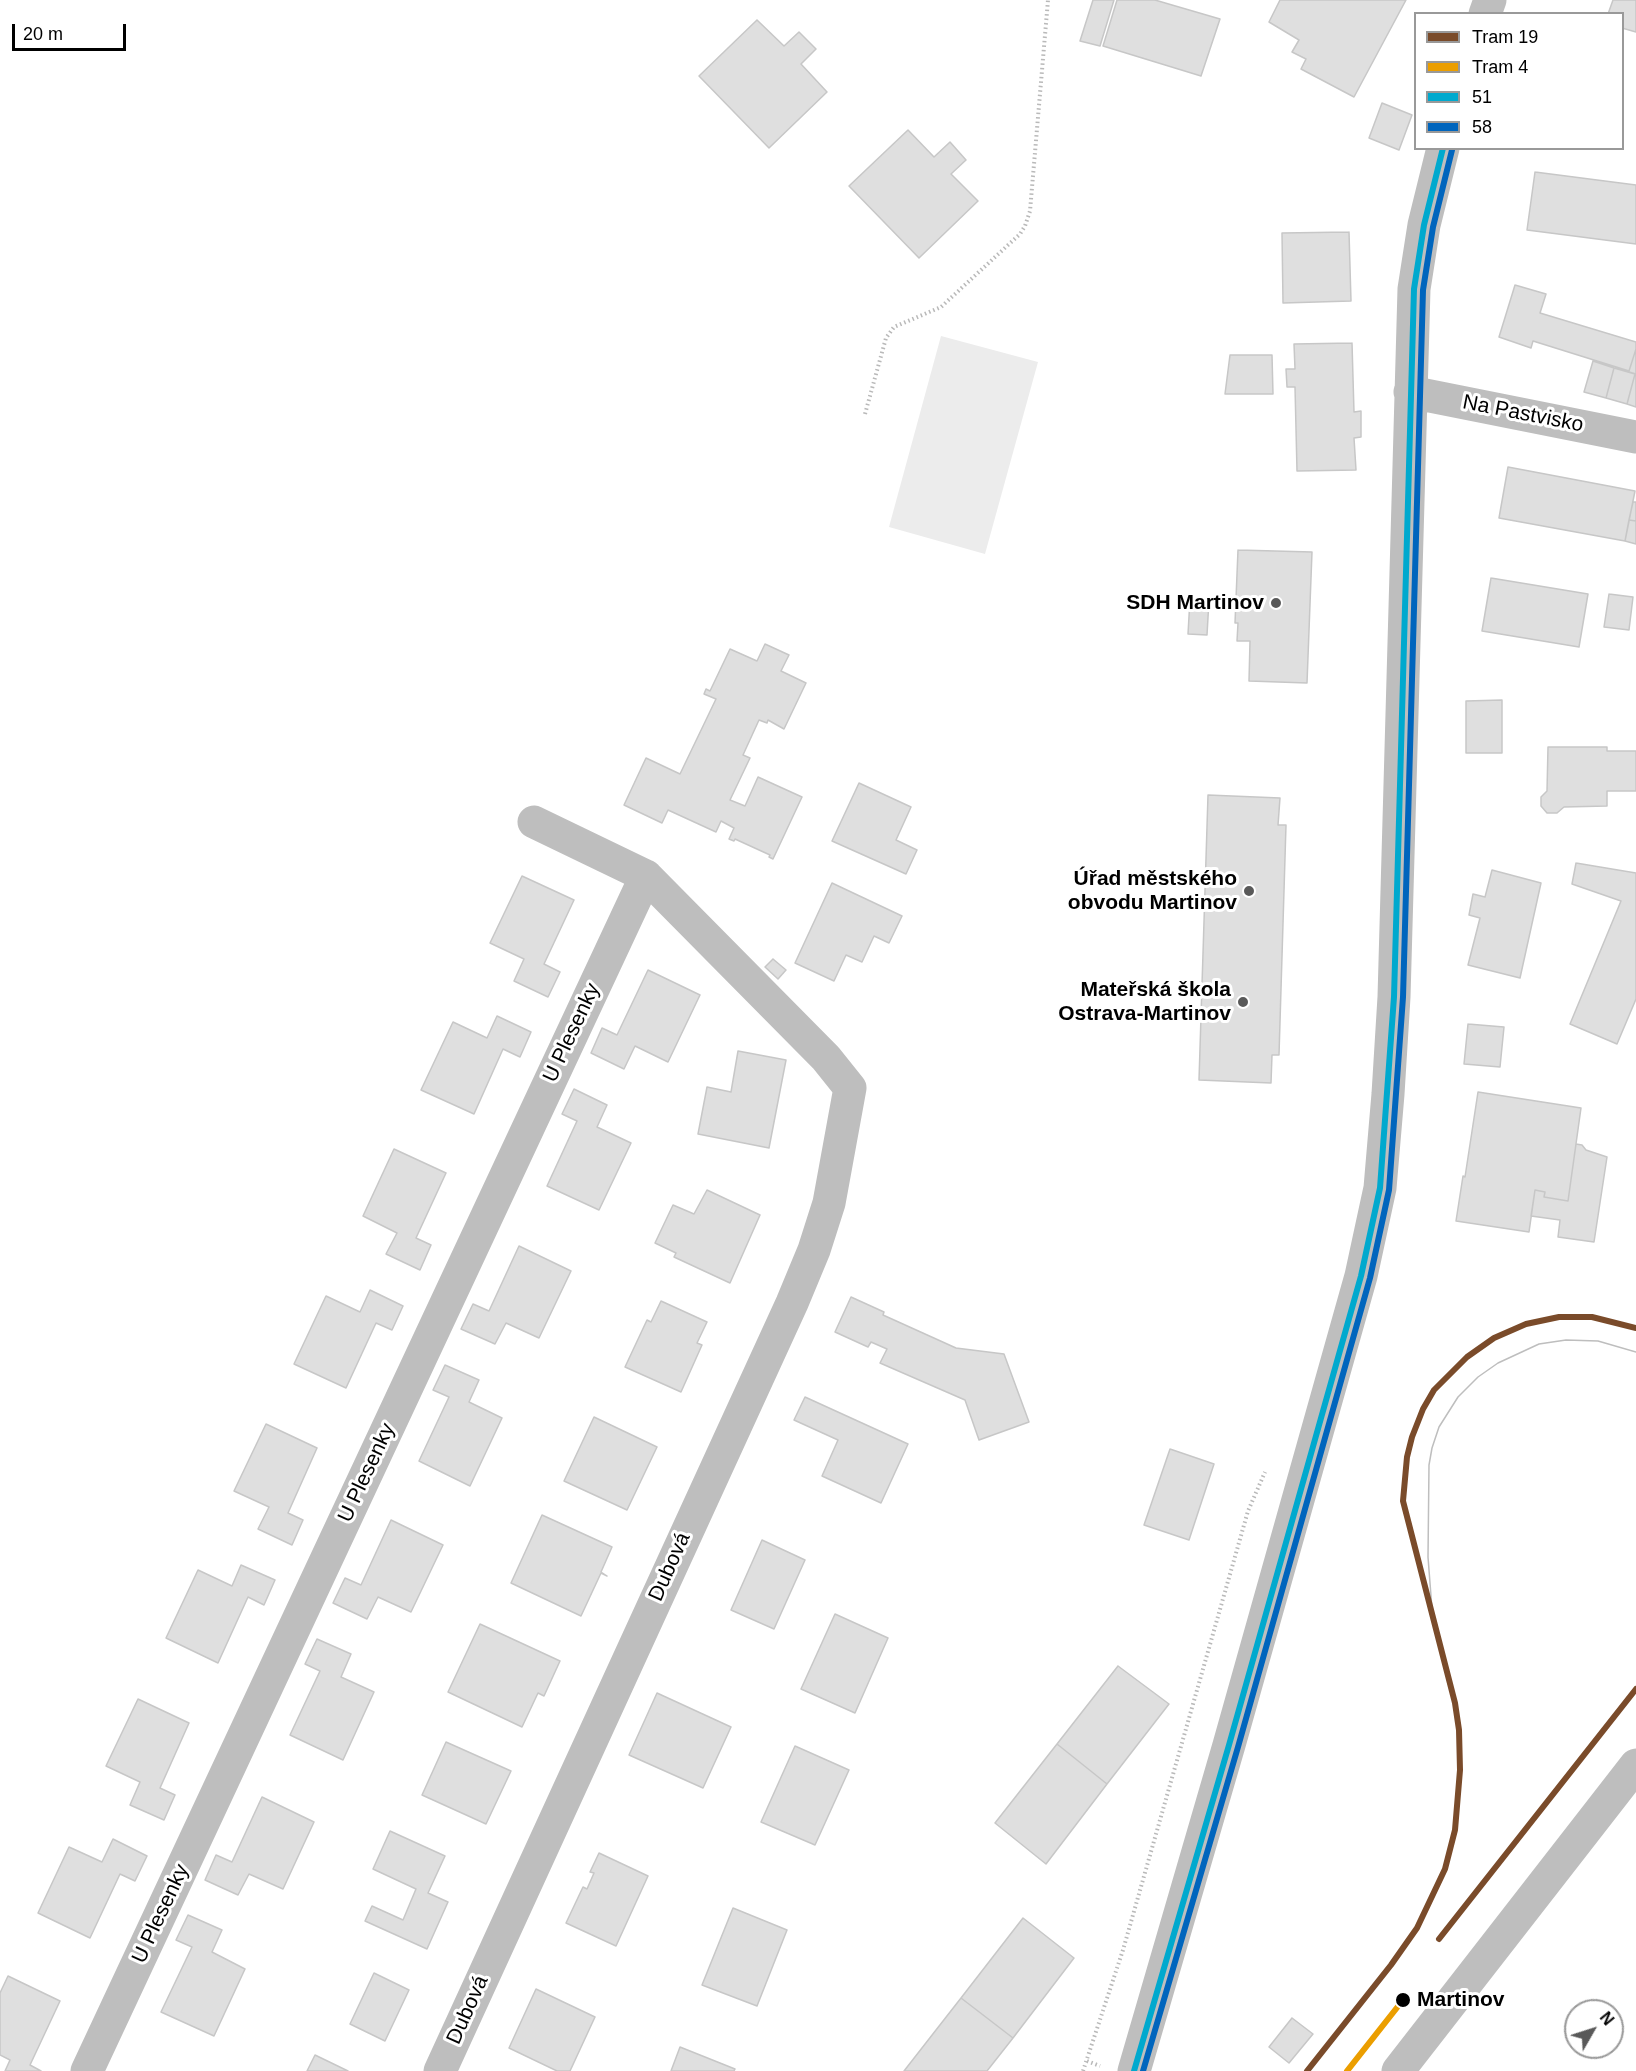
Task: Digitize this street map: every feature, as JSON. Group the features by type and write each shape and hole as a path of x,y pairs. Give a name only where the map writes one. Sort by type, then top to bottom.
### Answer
{"street":[{"path":"1134,2071 1229,1745 1361,1276 1380,1188 1388,1105 1394,997 1414,289 1431,192 1442,150"},
{"name":"Na Pastvisko","path":"1410,392 1636,437"},
{"path":"534,822 646,876"},
{"name":"Dubová","path":"440,2071 814,1251 829,1203 850,1088 826,1058 646,876"},
{"name":"U Plesenky","path":"87,2071 646,876"},
{"path":"1398,2071 1636,1766"}],"path":[{"path":"865,414 886,338 894,327 941,307 1020,234 1024,226 1030,211 1048,0"},
{"path":"1083,2071 1123,1950 1248,1511 1266,1470"}],"shaded area":[{"path":"941,336 1038,362 985,554 889,527"}],"building":[{"path":"1093,0 1114,0 1100,46 1080,41"},
{"path":"1117,0 1155,0 1220,19 1201,76 1103,46"},
{"path":"1280,0 1406,0 1354,97 1301,69 1306,59 1292,52 1299,40 1269,22"},
{"path":"1613,0 1636,0 1636,32 1624,29 1624,12 1609,12"},
{"path":"757,20 784,46 799,32 816,49 801,64 827,92 769,148 699,76"},
{"path":"1382,103 1412,115 1399,150 1369,138"},
{"path":"908,130 934,157 950,142 966,160 951,174 978,201 919,258 849,186"},
{"path":"1535,172 1636,185 1636,244 1527,230"},
{"path":"1349,232 1351,301 1283,303 1282,233"},
{"path":"1515,285 1546,294 1540,313 1636,342 1629,371 1533,341 1531,348 1499,337"},
{"path":"1352,343 1354,412 1361,411 1361,437 1354,438 1356,470 1297,471 1295,387 1287,387 1286,369 1295,369 1294,344"},
{"path":"1636,349 1636,374 1626,371 1629,371"},
{"path":"1230,355 1272,355 1273,394 1225,394"},
{"path":"1593,361 1614,368 1606,398 1584,392"},
{"path":"1614,368 1635,374 1627,404 1606,398"},
{"path":"1636,374 1636,407 1627,404"},
{"path":"1508,467 1635,491 1625,541 1499,518"},
{"path":"1633,502 1636,502 1636,521 1629,520"},
{"path":"1629,520 1636,521 1636,544 1625,541"},
{"path":"1238,550 1312,552 1307,683 1249,681 1250,641 1237,641 1238,623 1235,623"},
{"path":"1491,578 1588,594 1579,647 1482,631"},
{"path":"1609,594 1633,597 1629,630 1604,627"},
{"path":"1190,599 1209,600 1207,635 1188,634"},
{"path":"765,644 789,655 781,671 806,683 784,729 768,720 767,723 759,720 743,755 750,758 730,800 745,806 758,777 802,797 773,859 769,857 770,855 735,839 734,841 729,839 734,828 721,821 716,832 668,810 662,823 624,805 646,758 680,774 716,699 704,694 706,689 710,691 730,649 757,661"},
{"path":"1502,700 1502,753 1466,753 1466,701"},
{"path":"1548,747 1607,747 1607,751 1636,751 1636,791 1607,791 1607,806 1564,807 1557,813 1547,813 1541,806 1541,797 1547,791"},
{"path":"859,783 911,807 896,840 917,850 906,874 832,841"},
{"path":"1208,795 1280,798 1278,825 1286,825 1279,1055 1272,1055 1271,1083 1199,1080"},
{"path":"1576,863 1636,873 1636,999 1617,1044 1570,1024 1621,901 1572,884"},
{"path":"1492,870 1541,883 1520,978 1468,965 1480,918 1469,915 1473,894 1485,897"},
{"path":"522,876 574,900 544,964 560,972 548,997 514,981 524,959 490,943"},
{"path":"832,883 902,916 889,943 874,936 862,962 846,955 834,981 795,963"},
{"path":"773,959 786,970 778,979 765,967"},
{"path":"648,970 700,995 668,1062 635,1046 624,1069 591,1053 602,1028 617,1035"},
{"path":"497,1016 531,1032 520,1057 503,1049 474,1114 421,1090 453,1022 487,1038"},
{"path":"1468,1024 1504,1027 1500,1067 1464,1064"},
{"path":"738,1051 786,1060 769,1148 698,1134 707,1087 731,1092"},
{"path":"574,1089 607,1105 597,1127 631,1143 599,1210 547,1186 577,1121 562,1114"},
{"path":"1478,1092 1581,1108 1568,1201 1544,1197 1545,1192 1535,1190 1529,1232 1456,1221"},
{"path":"1576,1144 1607,1157 1594,1242 1558,1237 1560,1220 1531,1216 1535,1190 1545,1192 1544,1197 1568,1201"},
{"path":"394,1149 446,1173 416,1238 431,1245 420,1270 386,1254 397,1233 363,1216"},
{"path":"707,1190 760,1215 730,1283 674,1257 676,1253 655,1243 673,1205 694,1214"},
{"path":"519,1246 571,1271 539,1338 506,1323 495,1344 461,1329 473,1304 489,1311"},
{"path":"370,1290 403,1306 392,1330 376,1323 346,1388 294,1364 326,1296 360,1312"},
{"path":"851,1297 884,1312 883,1315 956,1348 1004,1354 1029,1422 979,1440 965,1400 880,1363 887,1349 871,1342 868,1347 835,1332"},
{"path":"661,1301 707,1322 697,1343 702,1345 681,1392 625,1367 647,1320 651,1322"},
{"path":"445,1365 479,1380 469,1402 502,1418 470,1486 419,1461 449,1397 433,1390"},
{"path":"805,1397 908,1444 881,1503 822,1476 838,1440 794,1420"},
{"path":"594,1417 657,1447 627,1510 564,1481"},
{"path":"266,1424 317,1448 288,1513 303,1520 292,1545 258,1529 269,1507 234,1491"},
{"path":"1170,1449 1214,1464 1189,1540 1144,1525"},
{"path":"542,1515 612,1547 601,1572 607,1576 601,1573 581,1616 511,1583"},
{"path":"391,1520 443,1545 411,1612 378,1597 367,1619 333,1603 345,1578 361,1585"},
{"path":"762,1540 805,1560 774,1629 731,1610"},
{"path":"241,1565 275,1580 264,1605 248,1597 218,1663 166,1638 198,1570 232,1586"},
{"path":"835,1614 888,1638 855,1713 801,1689"},
{"path":"480,1624 560,1661 544,1696 538,1693 522,1727 448,1692"},
{"path":"317,1639 351,1654 341,1677 374,1692 343,1760 290,1735 320,1671 305,1664"},
{"path":"1118,1666 1169,1704 1107,1784 1057,1744"},
{"path":"657,1693 731,1727 703,1788 629,1755"},
{"path":"138,1699 189,1723 160,1788 175,1795 164,1820 130,1805 140,1782 106,1766"},
{"path":"446,1742 511,1771 486,1824 422,1795"},
{"path":"1057,1744 1107,1784 1046,1864 995,1823"},
{"path":"795,1746 849,1770 815,1845 761,1822"},
{"path":"262,1797 314,1822 283,1889 249,1874 238,1895 205,1880 216,1855 232,1862"},
{"path":"390,1831 445,1856 428,1893 448,1902 427,1949 365,1921 372,1906 403,1920 416,1889 373,1869"},
{"path":"113,1839 147,1856 135,1881 120,1874 90,1938 38,1913 69,1847 102,1862"},
{"path":"599,1853 648,1876 616,1946 566,1923 583,1887 587,1889 594,1873 590,1872"},
{"path":"733,1908 787,1930 757,2006 702,1985"},
{"path":"188,1915 222,1930 212,1952 245,1969 214,2036 161,2012 192,1947 176,1940"},
{"path":"1023,1918 1074,1958 1013,2038 961,1998"},
{"path":"374,1973 409,1990 385,2041 350,2024"},
{"path":"8,1976 60,2001 30,2065 41,2071 5,2071 10,2060 0,2055 0,1993"},
{"path":"536,1989 595,2017 570,2071 557,2071 509,2048"},
{"path":"961,1998 1013,2038 987,2071 904,2071"},
{"path":"1292,2018 1313,2034 1289,2063 1269,2047"},
{"path":"680,2047 735,2069 734,2071 671,2071"},
{"path":"315,2055 348,2071 307,2071"}],"tram line":[{"name":"19","path":"1307,2071 1391,1965 1417,1928 1445,1869 1455,1830 1460,1770 1459,1730 1455,1703 1403,1501 1407,1457 1423,1409 1434,1390 1467,1357 1494,1338 1526,1324 1559,1317 1592,1317 1636,1328"},
{"path":"1432,1609 1428,1557 1429,1465 1439,1427 1458,1397 1478,1377 1498,1363 1539,1344 1566,1340 1598,1341 1636,1352"},
{"name":"19","path":"1439,1939 1636,1689"},
{"name":"4","path":"1347,2071 1403,2000"}],"transit line":[{"name":"51","path":"1134,2071 1229,1745 1361,1276 1380,1188 1394,997 1414,289 1424,225 1443,150"},
{"name":"58","path":"1143,2071 1238,1747 1370,1278 1389,1190 1403,997 1423,290 1433,227 1452,150"}],"place":[{"name":"SDH Martinov","path":"1276,603"},
{"name":"Úřad městského obvodu Martinov","path":"1249,891"},
{"name":"Mateřská škola Ostrava-Martinov","path":"1243,1002"},
{"name":"Martinov","path":"1403,2000"}]}
